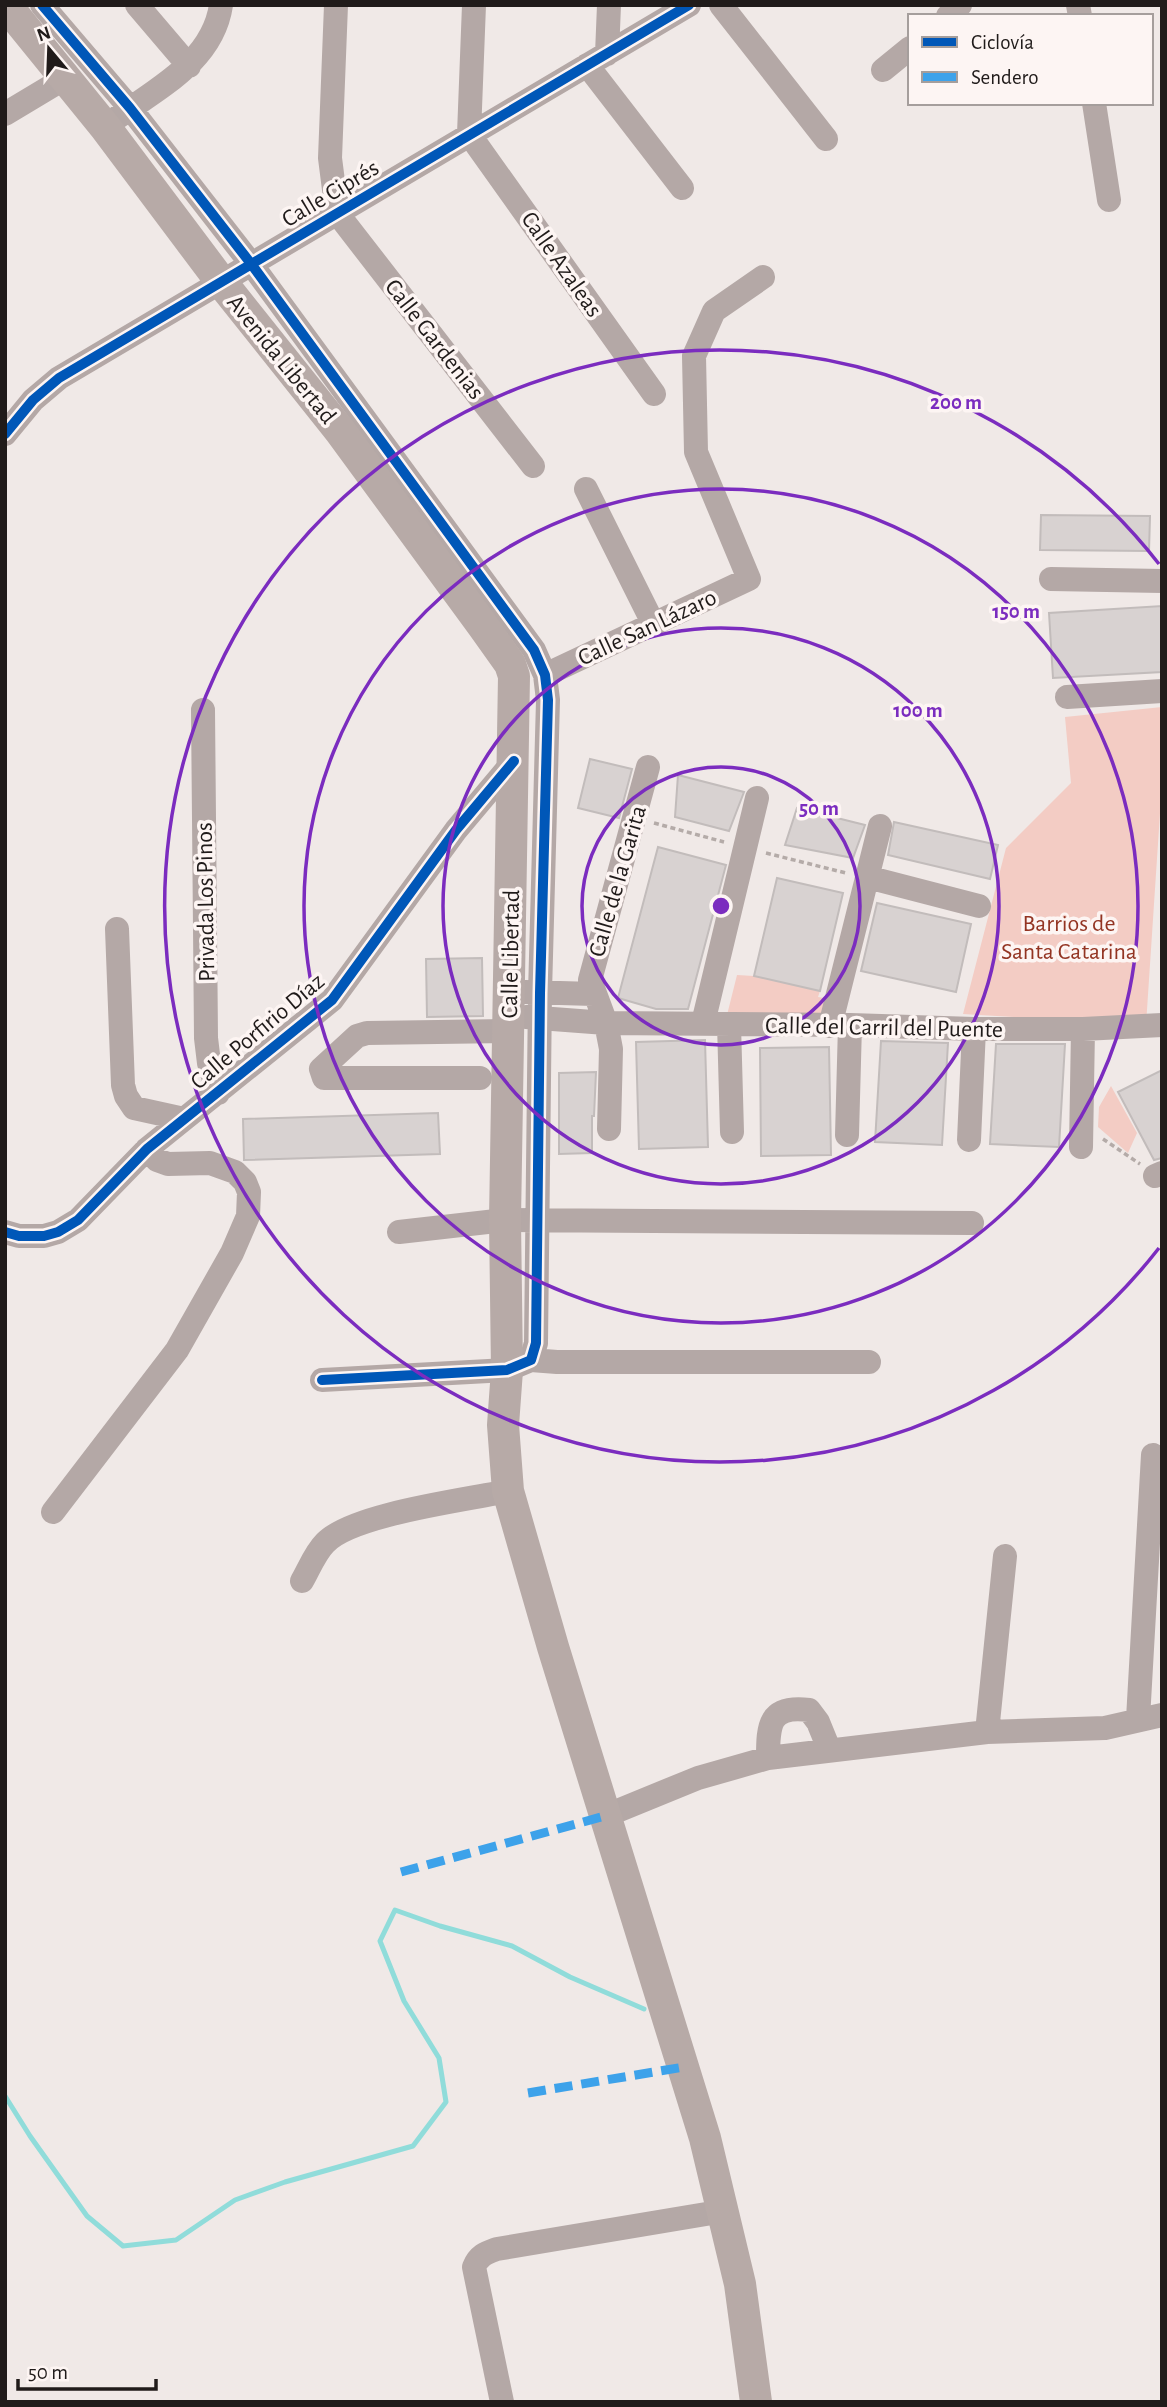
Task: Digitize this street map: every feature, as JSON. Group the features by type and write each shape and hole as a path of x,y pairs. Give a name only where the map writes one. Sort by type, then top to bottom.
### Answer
{"main road":[{"name":"Avenida Libertad","path":"6,5 105,127 222,283 340,431 510,664 516,689"},
{"name":"Calle Libertad","path":"516,689 505,1220 519,1365 503,1425 503,1455 508,1491 527,1561 684,2067 724,2211 742,2296 756,2402"}],"street":[{"path":"42,5 130,108 252,265 534,650 545,675 548,700 540,993 536,1343 519,1365"},
{"path":"137,5 189,66"},
{"path":"105,127 189,66 210,39 221,5"},
{"path":"336,5 330,158 337,213"},
{"path":"469,134 474,5"},
{"path":"609,5 597,60 682,188"},
{"name":"Calle Ciprés","path":"5,434 33,400 59,378 689,5"},
{"path":"721,5 826,139"},
{"path":"883,70 908,50"},
{"path":"5,114 65,78"},
{"path":"1094,105 1109,201"},
{"name":"Calle Azaleas","path":"469,134 654,394"},
{"name":"Calle Gardenias","path":"337,213 533,466"},
{"name":"Calle San Lázaro","path":"545,675 749,579 696,452 694,356 714,311 763,277"},
{"path":"586,489 653,623"},
{"path":"1051,579 1162,580"},
{"path":"1067,697 1162,691"},
{"name":"Privada Los Pinos","path":"203,710 206,1038 209,1063 218,1093"},
{"name":"Calle Porfirio Díaz","path":"5,1232 31,1238 58,1232 78,1220 148,1149 332,1000 457,830 514,761"},
{"name":"Calle de la Garita","path":"594,994 590,980 593,965 648,767"},
{"path":"704,1023 757,798"},
{"path":"846,1135 840,1025 867,877 880,826"},
{"path":"867,877 979,906"},
{"path":"117,929 123,1085 126,1096 134,1108 184,1119"},
{"path":"480,1078 324,1078 321,1069 357,1037 367,1033 508,1013 540,993 594,994 606,1023 611,1048 610,1129"},
{"name":"Calle del Carril del Puente","path":"508,1013 541,1019 606,1023 1083,1030 1162,1025"},
{"path":"729,1024 732,1132"},
{"path":"969,1140 974,1029"},
{"path":"1081,1135 1083,1030"},
{"path":"54,1512 177,1350 232,1253 248,1216 249,1192 235,1172 210,1163 168,1164 157,1160 148,1149"},
{"path":"399,1232 505,1220 972,1223"},
{"path":"322,1380 557,1362 869,1362"},
{"path":"605,1816 698,1778 768,1758 987,1731 1105,1728 1150,1717 1156,1522 1153,1455"},
{"path":"302,1581 325,1543 346,1529 369,1519 508,1491"},
{"path":"987,1731 1006,1556"},
{"path":"768,1758 768,1730 779,1714 793,1708 809,1710 818,1721 829,1749"},
{"path":"502,2402 474,2267 483,2253 724,2211"}],"path":[{"path":"635,817 867,877"},
{"path":"1081,1135 1158,1175"}],"green space":[{"name":"Barrios de Santa Catarina","path":"1162,707 1162,783 1146,1025 963,1014 1006,848 1071,783 1065,717"},
{"path":"737,975 754,976 820,991 818,997 830,999 826,1017 727,1015"},
{"path":"1111,1086 1137,1133 1128,1153 1098,1127 1099,1107"}],"building":[{"path":"1041,515 1150,516 1149,551 1040,550"},
{"path":"1162,606 1162,672 1053,678 1049,613"},
{"path":"590,759 632,769 619,818 578,808"},
{"path":"678,775 744,792 729,831 675,817"},
{"path":"797,808 865,825 853,858 785,845"},
{"path":"894,822 998,845 990,879 888,855"},
{"path":"658,847 726,865 688,1009 656,1009 618,998"},
{"path":"777,878 843,893 820,991 754,976"},
{"path":"877,903 971,924 956,992 861,971"},
{"path":"482,958 483,1016 427,1017 426,959"},
{"path":"705,1040 708,1147 639,1149 636,1042"},
{"path":"881,1041 948,1043 942,1145 875,1142"},
{"path":"996,1044 1065,1044 1059,1147 990,1144"},
{"path":"829,1047 831,1155 761,1156 760,1048"},
{"path":"1162,1070 1162,1158 1154,1160 1118,1092"},
{"path":"596,1072 592,1153 559,1154 559,1073"},
{"path":"438,1113 440,1154 244,1160 243,1119"}],"waterway":[{"path":"5,2096 87,2216 123,2246 176,2240 235,2200 285,2182 413,2146 446,2102 439,2058 404,2001 380,1941 395,1910 512,1946 570,1977 644,2009"}],"marked path":[{"path":"401,1872 605,1816"},
{"path":"528,2093 684,2067"}],"cycle path":[{"path":"42,5 130,108 252,265 534,650 545,675 548,700 540,993 536,1343 531,1360 507,1370 322,1380"},
{"path":"5,434 33,400 59,378 689,5"},
{"path":"5,1232 19,1236 44,1236 58,1232 78,1220 147,1149 332,1000 456,830 514,761"}]}
